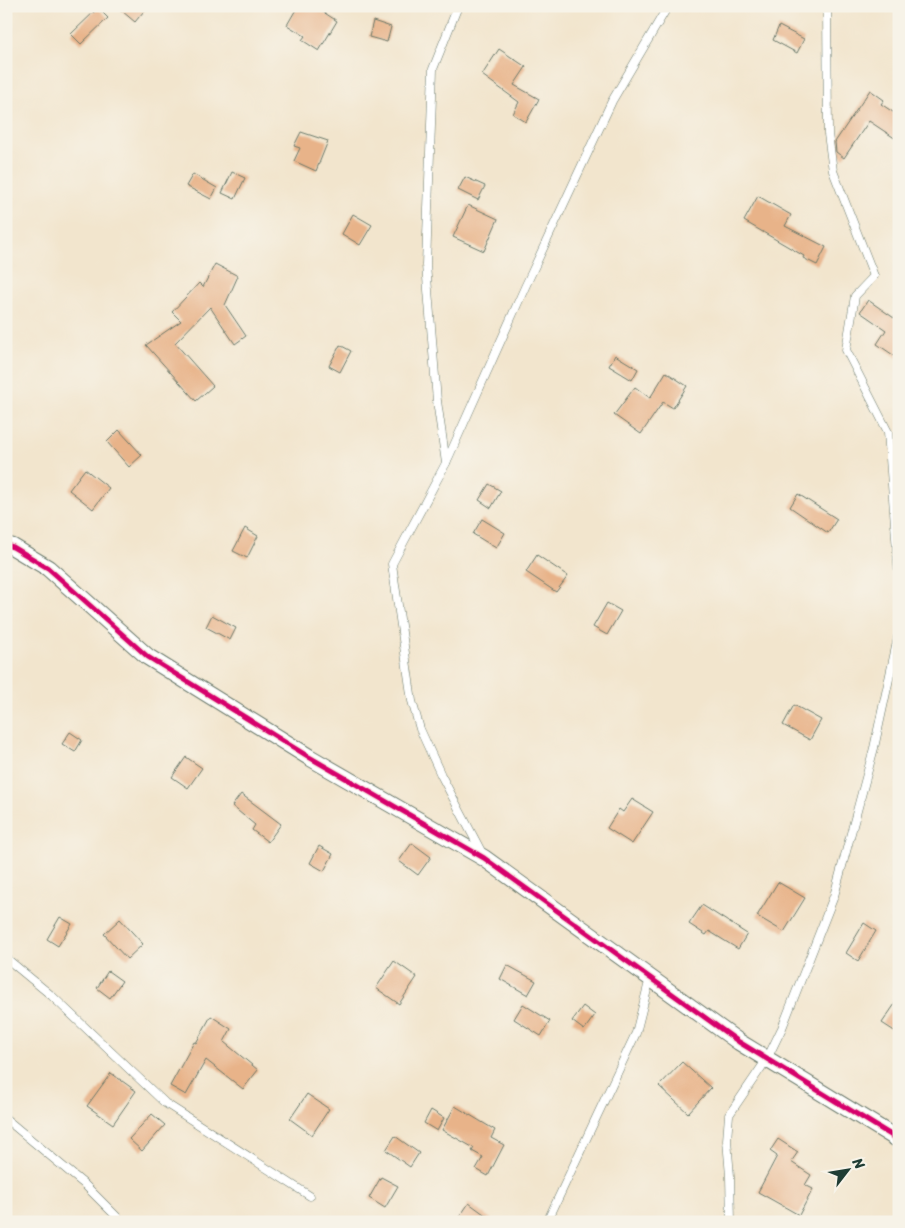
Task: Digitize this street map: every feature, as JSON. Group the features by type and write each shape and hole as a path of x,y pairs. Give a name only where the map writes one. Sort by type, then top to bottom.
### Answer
{"street":[{"path":"6,544 48,568 148,657 309,757 484,858 739,1042 899,1140"}],"lane":[{"path":"446,463 437,401 426,265 433,69 458,6"},
{"path":"484,858 441,775 420,729 412,701 392,564 446,463 525,287 612,101 668,6"},
{"path":"828,6 828,134 833,171 874,276 855,296 846,350 888,432 899,577"},
{"path":"731,1222 727,1140 729,1115 766,1059 782,1028 834,896 874,748 899,633"},
{"path":"6,958 52,996 165,1104 310,1196"},
{"path":"547,1222 636,1033 650,978"},
{"path":"6,1120 84,1184 122,1222"}],"building":[{"path":"116,6 148,6 135,22"},
{"path":"298,6 314,6 337,21 319,51 302,40 305,36 287,25"},
{"path":"98,8 108,18 81,44 71,34"},
{"path":"373,21 391,27 387,42 369,37"},
{"path":"779,26 804,39 797,53 773,40"},
{"path":"499,49 526,67 514,85 539,99 526,122 513,114 519,102 482,75"},
{"path":"870,90 884,100 881,104 899,116 899,141 869,121 844,158 836,152 835,142"},
{"path":"301,132 328,141 316,171 294,161 300,148 294,146"},
{"path":"232,172 245,178 235,199 222,193"},
{"path":"193,174 217,188 211,199 186,186"},
{"path":"465,177 485,186 478,200 458,190"},
{"path":"758,196 791,215 785,226 826,247 817,265 744,221"},
{"path":"468,205 498,219 484,251 453,237"},
{"path":"353,214 372,225 360,245 342,234"},
{"path":"215,264 238,276 225,305 246,336 235,344 210,307 175,343 213,386 196,401 146,345 181,321 172,312 199,283 203,287"},
{"path":"868,300 894,318 899,311 899,359 877,344 886,330 860,312"},
{"path":"340,345 351,351 340,372 329,366"},
{"path":"615,355 638,369 632,380 609,366"},
{"path":"666,372 687,386 673,408 663,402 641,434 614,415 635,387 650,398"},
{"path":"119,430 142,455 129,467 107,442"},
{"path":"85,469 109,488 93,509 69,490"},
{"path":"489,484 501,491 491,508 479,500"},
{"path":"798,494 837,519 828,533 790,507"},
{"path":"482,519 505,533 496,548 473,534"},
{"path":"245,528 258,536 247,558 233,551"},
{"path":"537,555 568,576 556,592 526,572"},
{"path":"607,603 621,611 607,635 593,627"},
{"path":"212,615 236,628 230,640 206,627"},
{"path":"794,705 821,720 810,740 783,725"},
{"path":"70,732 82,740 75,752 62,744"},
{"path":"186,757 202,768 188,788 172,777"},
{"path":"241,794 281,824 268,842 252,830 255,825 232,806"},
{"path":"632,799 653,812 632,844 607,828 619,809 623,812"},
{"path":"412,843 431,857 418,875 399,861"},
{"path":"319,846 333,854 324,871 310,863"},
{"path":"778,882 805,898 784,932 757,916"},
{"path":"702,905 747,934 738,949 709,931 706,935 689,924"},
{"path":"60,917 72,924 58,946 47,939"},
{"path":"120,919 143,944 127,959 104,934"},
{"path":"864,923 876,931 858,961 846,953"},
{"path":"394,961 417,977 399,1004 376,988"},
{"path":"507,965 536,981 528,995 500,979"},
{"path":"108,971 122,981 110,998 97,988"},
{"path":"899,998 899,1034 882,1023"},
{"path":"523,1004 550,1021 541,1036 514,1019"},
{"path":"583,1006 595,1015 584,1030 572,1021"},
{"path":"211,1016 231,1029 224,1042 258,1070 243,1089 206,1060 186,1095 170,1086 194,1042 196,1043"},
{"path":"682,1062 711,1088 688,1113 659,1086"},
{"path":"111,1073 136,1091 113,1124 87,1106"},
{"path":"307,1094 329,1109 312,1135 290,1119"},
{"path":"455,1106 495,1130 491,1138 504,1145 488,1176 476,1169 483,1157 472,1151 474,1148 442,1130"},
{"path":"431,1110 444,1118 437,1131 424,1123"},
{"path":"152,1114 165,1125 142,1151 129,1139"},
{"path":"395,1136 419,1153 410,1167 386,1150"},
{"path":"778,1139 798,1152 791,1162 811,1175 805,1185 813,1189 799,1215 758,1192 777,1156 770,1151"},
{"path":"381,1177 398,1186 385,1208 369,1198"},
{"path":"469,1203 495,1222 456,1222"}],"cycle path":[{"path":"6,545 13,547 48,568 148,657 309,757 484,858 739,1042 899,1140"}]}
